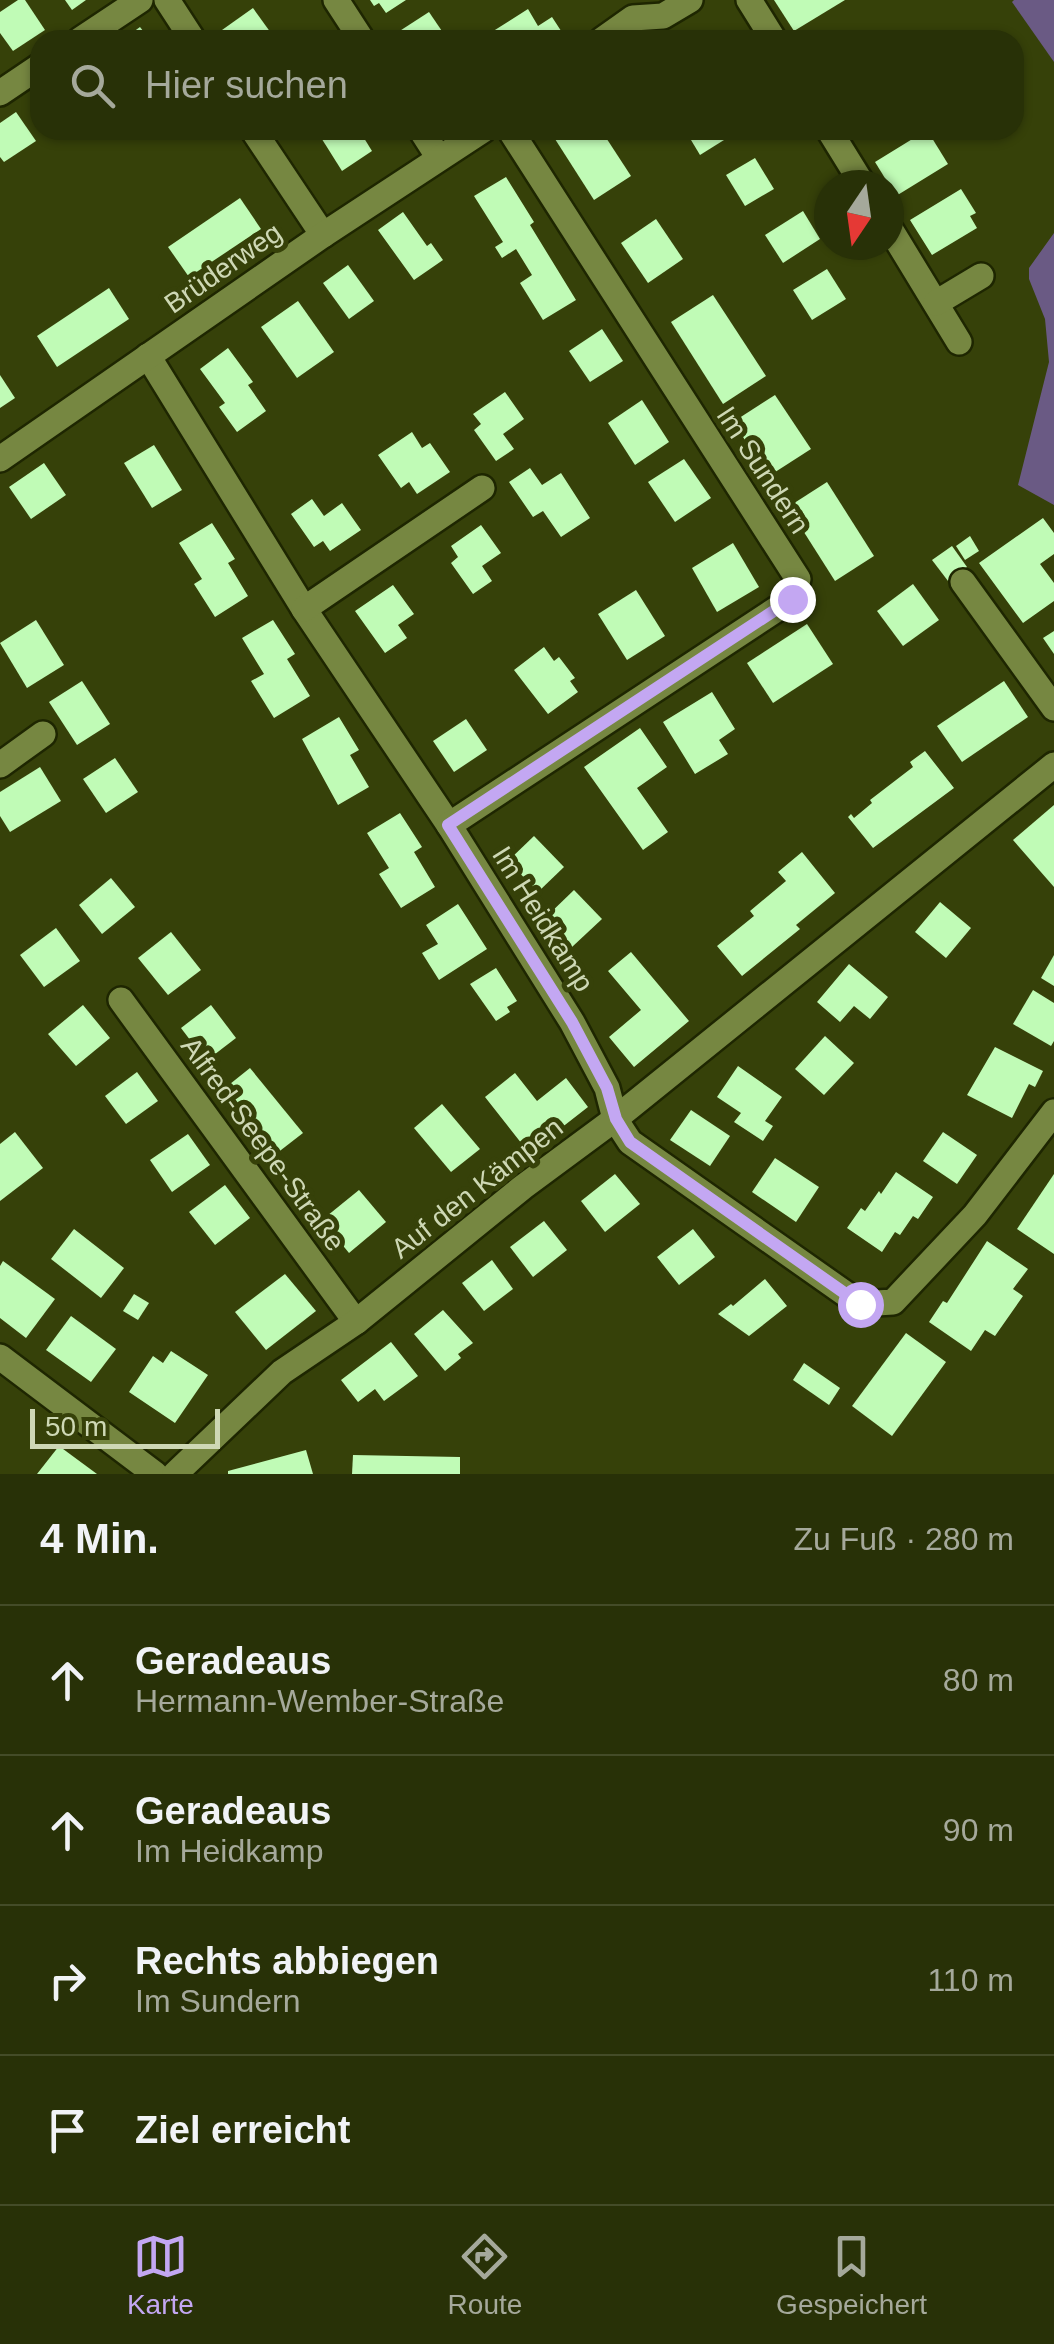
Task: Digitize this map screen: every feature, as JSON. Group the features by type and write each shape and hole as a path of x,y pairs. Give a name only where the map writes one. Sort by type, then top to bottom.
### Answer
{"street":[{"path":"95,30 140,0"},
{"path":"167,0 187,30"},
{"path":"336,0 356,30"},
{"path":"612,30 633,9 663,16 690,0"},
{"path":"749,0 768,30"},
{"path":"0,93 30,73"},
{"path":"260,140 323,236"},
{"path":"427,140 439,158"},
{"name":"Brüderweg","path":"0,460 468,140"},
{"name":"Im Sundern","path":"448,825 792,599 798,579 516,140"},
{"path":"835,140 854,170"},
{"path":"904,251 958,342"},
{"path":"936,303 981,276"},
{"name":"Im Heidkamp","path":"148,356 304,610 448,825 572,1022 607,1088 616,1119"},
{"path":"304,610 482,488"},
{"path":"964,582 1054,708"},
{"path":"0,765 43,734"},
{"name":"Auf den Kämpen","path":"175,1474 282,1372 356,1322 524,1187 616,1119 1054,766"},
{"name":"Alfred-Seepe-Straße","path":"121,1000 356,1322"},
{"path":"616,1119 630,1142 860,1304 893,1302 975,1214 1054,1112"},
{"path":"0,1357 155,1474"}],"shaded area":[{"path":"1054,0 1054,62 1012,2"},
{"path":"1054,233 1054,505 1018,485 1049,362 1045,319 1029,279 1029,268"}],"building":[{"path":"18,0 25,0 45,30 30,30 30,40 13,51 0,33 0,12"},
{"path":"65,0 86,0 72,10"},
{"path":"370,0 406,0 386,13 379,3 374,6"},
{"path":"774,0 845,0 796,30"},
{"path":"253,8 269,30 222,30"},
{"path":"528,9 538,26 552,17 560,30 495,30"},
{"path":"429,12 441,30 401,30"},
{"path":"16,112 30,132 30,140 36,141 4,162 0,157 0,123"},
{"path":"323,140 365,140 372,151 342,171"},
{"path":"556,140 608,140 631,176 594,200"},
{"path":"691,140 724,140 700,155"},
{"path":"911,140 933,140 948,164 904,191 904,170 880,170 875,162"},
{"path":"755,158 774,189 745,206 726,175"},
{"path":"506,177 576,300 543,320 520,283 532,275 516,249 502,258 495,247 503,242 474,196"},
{"path":"961,189 976,213 970,216 977,228 932,255 910,220"},
{"path":"240,198 261,229 189,277 168,247"},
{"path":"803,211 814,229 814,243 783,263 765,235"},
{"path":"403,212 427,246 431,243 443,260 414,280 378,230"},
{"path":"656,219 683,259 648,283 621,243"},
{"path":"348,265 374,301 349,319 323,283"},
{"path":"827,269 846,299 812,320 793,290"},
{"path":"109,288 129,319 57,367 37,336"},
{"path":"713,295 766,376 723,404 671,322"},
{"path":"298,301 334,352 297,378 261,327"},
{"path":"602,329 623,361 590,382 569,351"},
{"path":"228,348 253,382 248,385 266,411 237,432 219,407 225,403 200,369"},
{"path":"0,375 15,398 0,408"},
{"path":"505,392 524,419 503,434 514,449 496,461 474,430 481,424 473,414"},
{"path":"775,395 811,449 769,476 733,422"},
{"path":"642,400 669,442 635,465 608,423"},
{"path":"412,432 422,448 430,443 450,472 417,494 409,482 401,488 378,455"},
{"path":"154,445 182,490 152,508 124,463"},
{"path":"684,459 711,498 675,522 648,482"},
{"path":"44,463 66,495 31,519 9,487"},
{"path":"530,468 542,485 561,473 590,518 561,537 543,511 533,517 509,482"},
{"path":"827,482 874,556 835,581 788,507"},
{"path":"312,499 324,516 342,503 361,530 330,551 323,541 314,547 291,514"},
{"path":"1043,518 1054,533 1054,554 1040,564 1054,583 1054,601 1023,623 979,563"},
{"path":"212,523 235,559 228,563 248,596 215,617 194,584 202,579 179,543"},
{"path":"481,525 501,553 482,566 492,581 473,594 451,563 458,557 451,546"},
{"path":"970,536 979,551 965,560 956,546"},
{"path":"733,543 759,587 717,612 692,568"},
{"path":"952,546 967,567 948,581 932,560"},
{"path":"913,584 939,620 903,646 877,611"},
{"path":"393,585 414,614 398,625 407,638 385,653 355,611"},
{"path":"636,590 665,636 627,660 598,614"},
{"path":"36,620 64,665 27,688 0,643"},
{"path":"273,620 295,654 287,659 310,696 274,718 251,681 264,674 242,638"},
{"path":"807,624 833,664 773,703 747,663"},
{"path":"1054,631 1054,654 1043,638"},
{"path":"544,647 554,661 559,657 575,678 570,681 578,692 548,714 514,670"},
{"path":"82,681 110,724 77,745 49,702"},
{"path":"1004,681 1028,717 962,762 937,726"},
{"path":"712,692 735,729 719,740 728,754 695,774 663,722"},
{"path":"339,717 359,750 350,755 369,787 338,805 302,739"},
{"path":"466,719 487,750 454,772 433,741"},
{"path":"640,728 667,767 637,788 668,832 643,850 584,767"},
{"path":"925,751 954,788 873,848 848,817 851,814 854,818 872,803 870,800 913,767 910,762"},
{"path":"115,758 138,792 106,813 83,779"},
{"path":"40,767 61,801 10,832 0,816 0,792"},
{"path":"1054,805 1054,887 1013,840"},
{"path":"400,813 422,847 414,852 435,887 401,908 379,874 389,868 367,833"},
{"path":"534,836 564,867 538,892 508,861"},
{"path":"802,852 835,893 796,925 800,929 742,976 717,946 754,916 750,911 786,881 778,872"},
{"path":"111,878 135,907 102,934 79,905"},
{"path":"574,890 602,919 572,947 545,918"},
{"path":"940,902 971,928 946,958 915,932"},
{"path":"458,904 487,949 439,980 422,953 438,944 426,925"},
{"path":"56,928 80,961 44,987 20,955"},
{"path":"171,932 201,970 168,995 138,958"},
{"path":"631,952 689,1021 634,1067 609,1037 641,1010 608,971"},
{"path":"1054,955 1054,986 1041,978"},
{"path":"849,964 888,997 870,1019 854,1006 840,1022 817,1002"},
{"path":"496,968 517,1001 507,1007 510,1012 496,1021 470,984"},
{"path":"1033,990 1054,1003 1051,1046 1013,1024"},
{"path":"83,1005 110,1038 76,1066 48,1034"},
{"path":"211,1005 236,1038 206,1061 181,1028"},
{"path":"825,1036 854,1063 824,1095 795,1069"},
{"path":"995,1047 1043,1071 1035,1087 1029,1084 1012,1118 967,1095"},
{"path":"738,1066 782,1097 765,1121 773,1126 763,1141 734,1122 741,1113 717,1097"},
{"path":"250,1068 303,1133 272,1157 220,1092"},
{"path":"137,1072 158,1101 126,1124 105,1096"},
{"path":"515,1073 537,1101 566,1078 588,1107 529,1153 485,1097"},
{"path":"442,1104 480,1149 451,1172 414,1128"},
{"path":"691,1110 730,1136 710,1166 670,1140"},
{"path":"15,1132 43,1168 0,1201 0,1144"},
{"path":"943,1132 977,1155 957,1184 923,1161"},
{"path":"188,1134 210,1165 172,1192 150,1160"},
{"path":"775,1158 819,1187 796,1222 752,1192"},
{"path":"896,1172 933,1197 918,1219 913,1216 900,1235 895,1232 882,1252 847,1228 861,1208 865,1211 879,1191 881,1194"},
{"path":"615,1174 640,1204 605,1232 581,1201"},
{"path":"1054,1174 1054,1254 1017,1229"},
{"path":"225,1185 250,1218 215,1245 189,1212"},
{"path":"359,1190 386,1222 349,1253 322,1220"},
{"path":"544,1221 567,1250 533,1277 510,1247"},
{"path":"74,1229 124,1268 101,1298 51,1259"},
{"path":"693,1229 715,1257 679,1285 657,1257"},
{"path":"987,1241 1028,1269 1013,1289 1023,1296 995,1336 985,1330 971,1351 929,1322 943,1301 947,1303"},
{"path":"492,1260 513,1289 484,1311 462,1283"},
{"path":"3,1261 55,1299 26,1338 0,1318"},
{"path":"285,1274 316,1311 266,1350 235,1312"},
{"path":"765,1279 787,1306 749,1336 718,1314"},
{"path":"134,1294 149,1303 138,1320 123,1311"},
{"path":"443,1310 473,1343 445,1371 414,1334"},
{"path":"71,1316 116,1349 91,1382 46,1350"},
{"path":"906,1333 946,1362 892,1436 852,1406"},
{"path":"391,1342 418,1376 384,1401 375,1389 358,1402 341,1380"},
{"path":"171,1351 208,1375 175,1423 129,1392 153,1356 163,1363"},
{"path":"804,1363 840,1388 829,1405 793,1380"},
{"path":"59,1446 97,1474 37,1474"},
{"path":"306,1450 313,1474 228,1474 228,1471"},
{"path":"353,1455 460,1457 460,1474 352,1474"}],"route":[{"path":"792,599 448,825 572,1022 630,1142 860,1304"}]}
